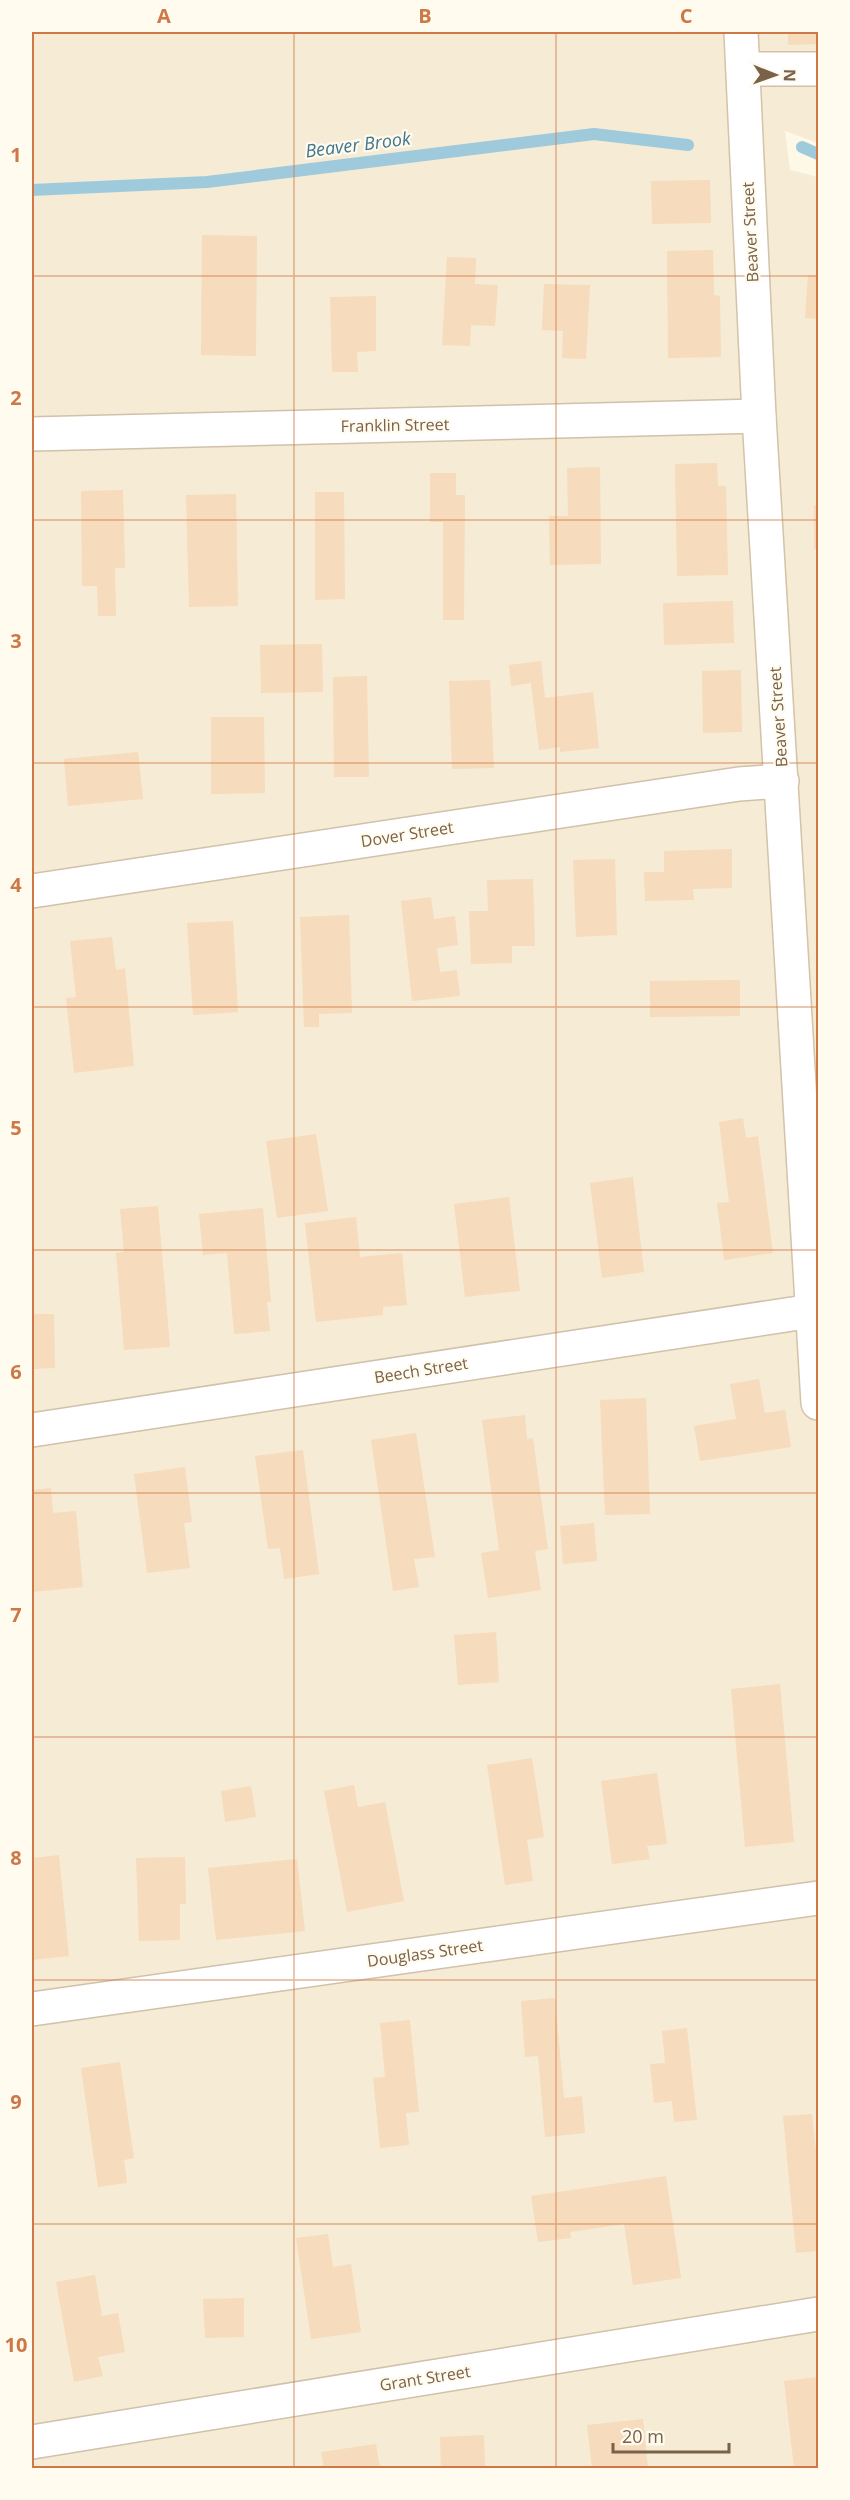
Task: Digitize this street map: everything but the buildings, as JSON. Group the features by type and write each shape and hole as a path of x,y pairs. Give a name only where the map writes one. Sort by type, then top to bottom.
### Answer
{"street":[{"name":"Beaver Street","path":"741,32 759,416 819,1403"},
{"path":"743,69 819,69"},
{"name":"Franklin Street","path":"32,434 759,416"},
{"name":"Dover Street","path":"32,891 739,783 782,781"},
{"name":"Beech Street","path":"32,1430 812,1311"},
{"name":"Douglass Street","path":"32,2009 819,1898"},
{"name":"Grant Street","path":"32,2442 819,2314"}],"shaded area":[{"path":"32,32 818,32 818,143 785,131 790,170 818,177 818,2468 32,2468"}],"waterway":[{"name":"Beaver Brook","path":"32,190 207,182 594,134 688,145"},
{"name":"Beaver Brook","path":"802,147 818,154"}]}
